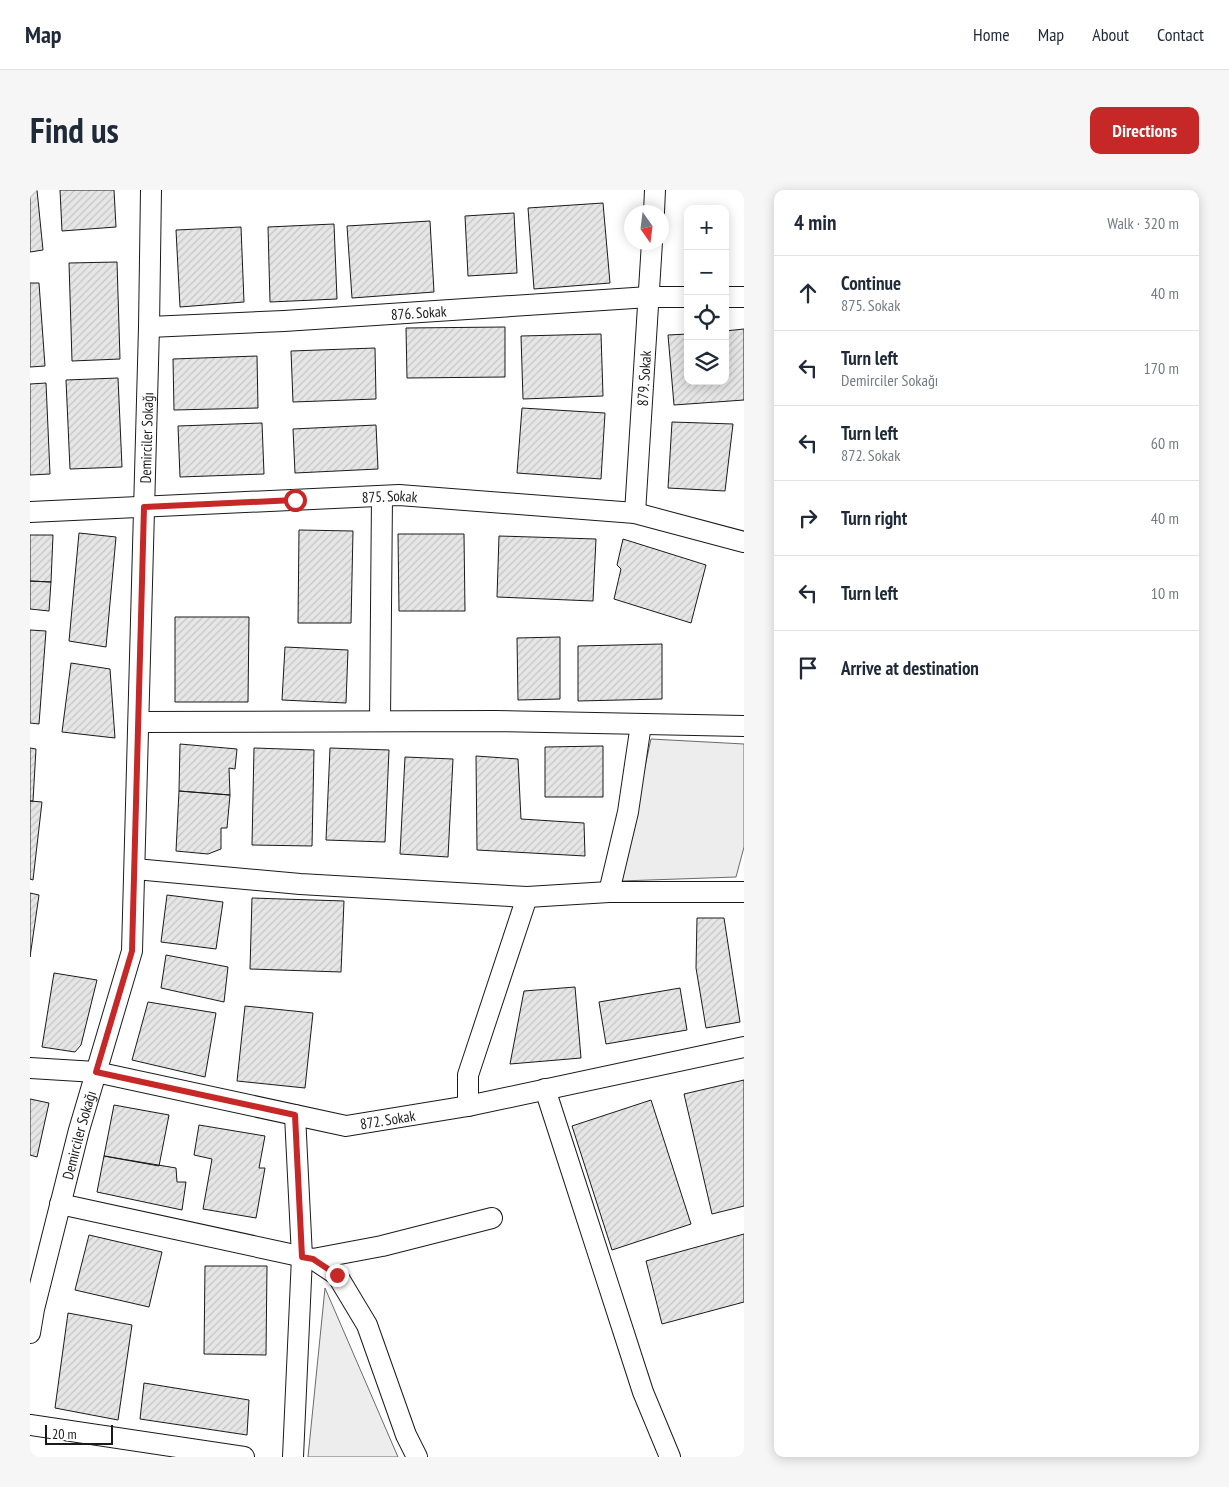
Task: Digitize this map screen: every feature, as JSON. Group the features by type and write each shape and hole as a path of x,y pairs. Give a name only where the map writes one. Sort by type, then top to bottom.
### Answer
{"street":[{"name":"Demirciler Sokağı","path":"30,1333 34,1309 79,1130 132,951 151,190"},
{"path":"654,205 655,190"},
{"name":"879. Sokak","path":"635,514 652,250"},
{"name":"876. Sokak","path":"149,327 284,322 684,297"},
{"path":"729,297 744,297"},
{"name":"875. Sokak","path":"30,512 399,495 635,514 744,542"},
{"path":"380,721 382,496"},
{"path":"139,722 495,720 744,726"},
{"path":"609,892 628,812 641,724"},
{"path":"134,869 300,884 527,897 609,892 744,892"},
{"path":"468,1106 468,1074 527,897"},
{"name":"872. Sokak","path":"30,1068 96,1072 346,1126 468,1106 744,1046"},
{"path":"545,1088 643,1392 670,1457"},
{"path":"293,1457 308,1258 295,1115"},
{"path":"60,1204 308,1258 337,1275 367,1325 406,1435 417,1457"},
{"path":"308,1258 382,1246 492,1218"},
{"path":"30,1425 244,1457"}],"shaded area":[{"path":"651,739 744,744 744,847 736,877 620,881"},
{"path":"325,1288 398,1457 308,1457"}],"building":[{"path":"30,190 37,190 43,250 30,252"},
{"path":"60,190 114,190 116,227 62,231"},
{"path":"603,203 610,283 534,289 528,208"},
{"path":"514,213 517,273 468,276 465,216"},
{"path":"430,221 434,292 352,298 347,226"},
{"path":"334,224 337,299 270,302 268,227"},
{"path":"241,227 244,302 180,307 176,230"},
{"path":"117,262 120,359 72,361 69,263"},
{"path":"30,283 39,283 45,366 30,367"},
{"path":"505,327 505,377 407,378 406,328"},
{"path":"744,329 744,400 674,405 668,335 684,334 684,385 729,385 729,331"},
{"path":"601,334 603,396 523,399 521,336"},
{"path":"375,348 376,399 293,402 291,351"},
{"path":"257,356 258,408 174,410 173,359"},
{"path":"118,378 122,467 70,469 66,380"},
{"path":"46,383 50,474 30,475 30,384"},
{"path":"522,408 605,413 601,479 517,473"},
{"path":"672,422 733,424 725,491 668,488"},
{"path":"262,423 264,474 180,477 178,426"},
{"path":"376,425 378,469 295,473 293,429"},
{"path":"299,530 353,531 351,623 298,623"},
{"path":"79,533 116,537 106,647 69,641"},
{"path":"398,534 464,534 465,611 399,611"},
{"path":"30,535 53,535 51,582 30,581"},
{"path":"499,536 596,539 593,601 497,597"},
{"path":"623,539 706,565 691,623 614,599 621,569 617,565"},
{"path":"30,581 51,582 49,611 30,609"},
{"path":"175,617 249,617 248,702 175,702"},
{"path":"30,630 46,631 39,724 30,723"},
{"path":"560,637 560,699 518,700 517,638"},
{"path":"662,644 662,699 578,701 578,646"},
{"path":"285,647 348,650 346,703 282,700"},
{"path":"71,663 110,669 115,738 62,732"},
{"path":"180,744 237,749 235,769 229,768 230,795 179,791"},
{"path":"603,746 603,797 545,797 545,747"},
{"path":"30,748 36,749 33,801 30,801"},
{"path":"254,748 314,750 312,846 252,845"},
{"path":"330,748 389,750 385,842 326,840"},
{"path":"476,756 518,759 521,819 584,823 585,856 477,850"},
{"path":"405,757 453,759 448,857 400,854"},
{"path":"179,791 230,795 227,828 221,828 221,849 208,854 176,851"},
{"path":"30,801 42,802 33,880 30,879"},
{"path":"30,893 39,895 30,957"},
{"path":"167,895 223,902 216,949 161,942"},
{"path":"252,898 344,901 341,972 250,969"},
{"path":"697,918 724,918 740,1022 706,1028 696,968"},
{"path":"166,955 228,967 224,1002 161,988"},
{"path":"54,973 97,980 81,1045 75,1052 42,1047"},
{"path":"575,987 581,1058 510,1064 524,991"},
{"path":"680,988 687,1030 606,1044 599,1002"},
{"path":"148,1002 216,1013 205,1077 132,1060"},
{"path":"245,1006 313,1013 305,1088 237,1081"},
{"path":"744,1080 744,1206 712,1214 684,1094"},
{"path":"30,1099 49,1103 37,1157 30,1155"},
{"path":"651,1100 691,1224 612,1250 572,1126"},
{"path":"114,1105 169,1115 159,1166 104,1156"},
{"path":"199,1125 265,1136 259,1168 265,1168 256,1218 203,1209 212,1159 194,1155"},
{"path":"104,1156 176,1168 177,1182 186,1182 182,1210 97,1192"},
{"path":"744,1234 744,1302 662,1324 646,1261"},
{"path":"89,1235 162,1252 149,1307 75,1290"},
{"path":"205,1266 267,1266 266,1355 204,1354"},
{"path":"68,1313 132,1325 118,1420 55,1408"},
{"path":"144,1383 249,1400 247,1435 140,1419"}],"route":[{"path":"295,500 144,507 132,951 96,1072 295,1115 302,1257 313,1259 337,1275"}]}
